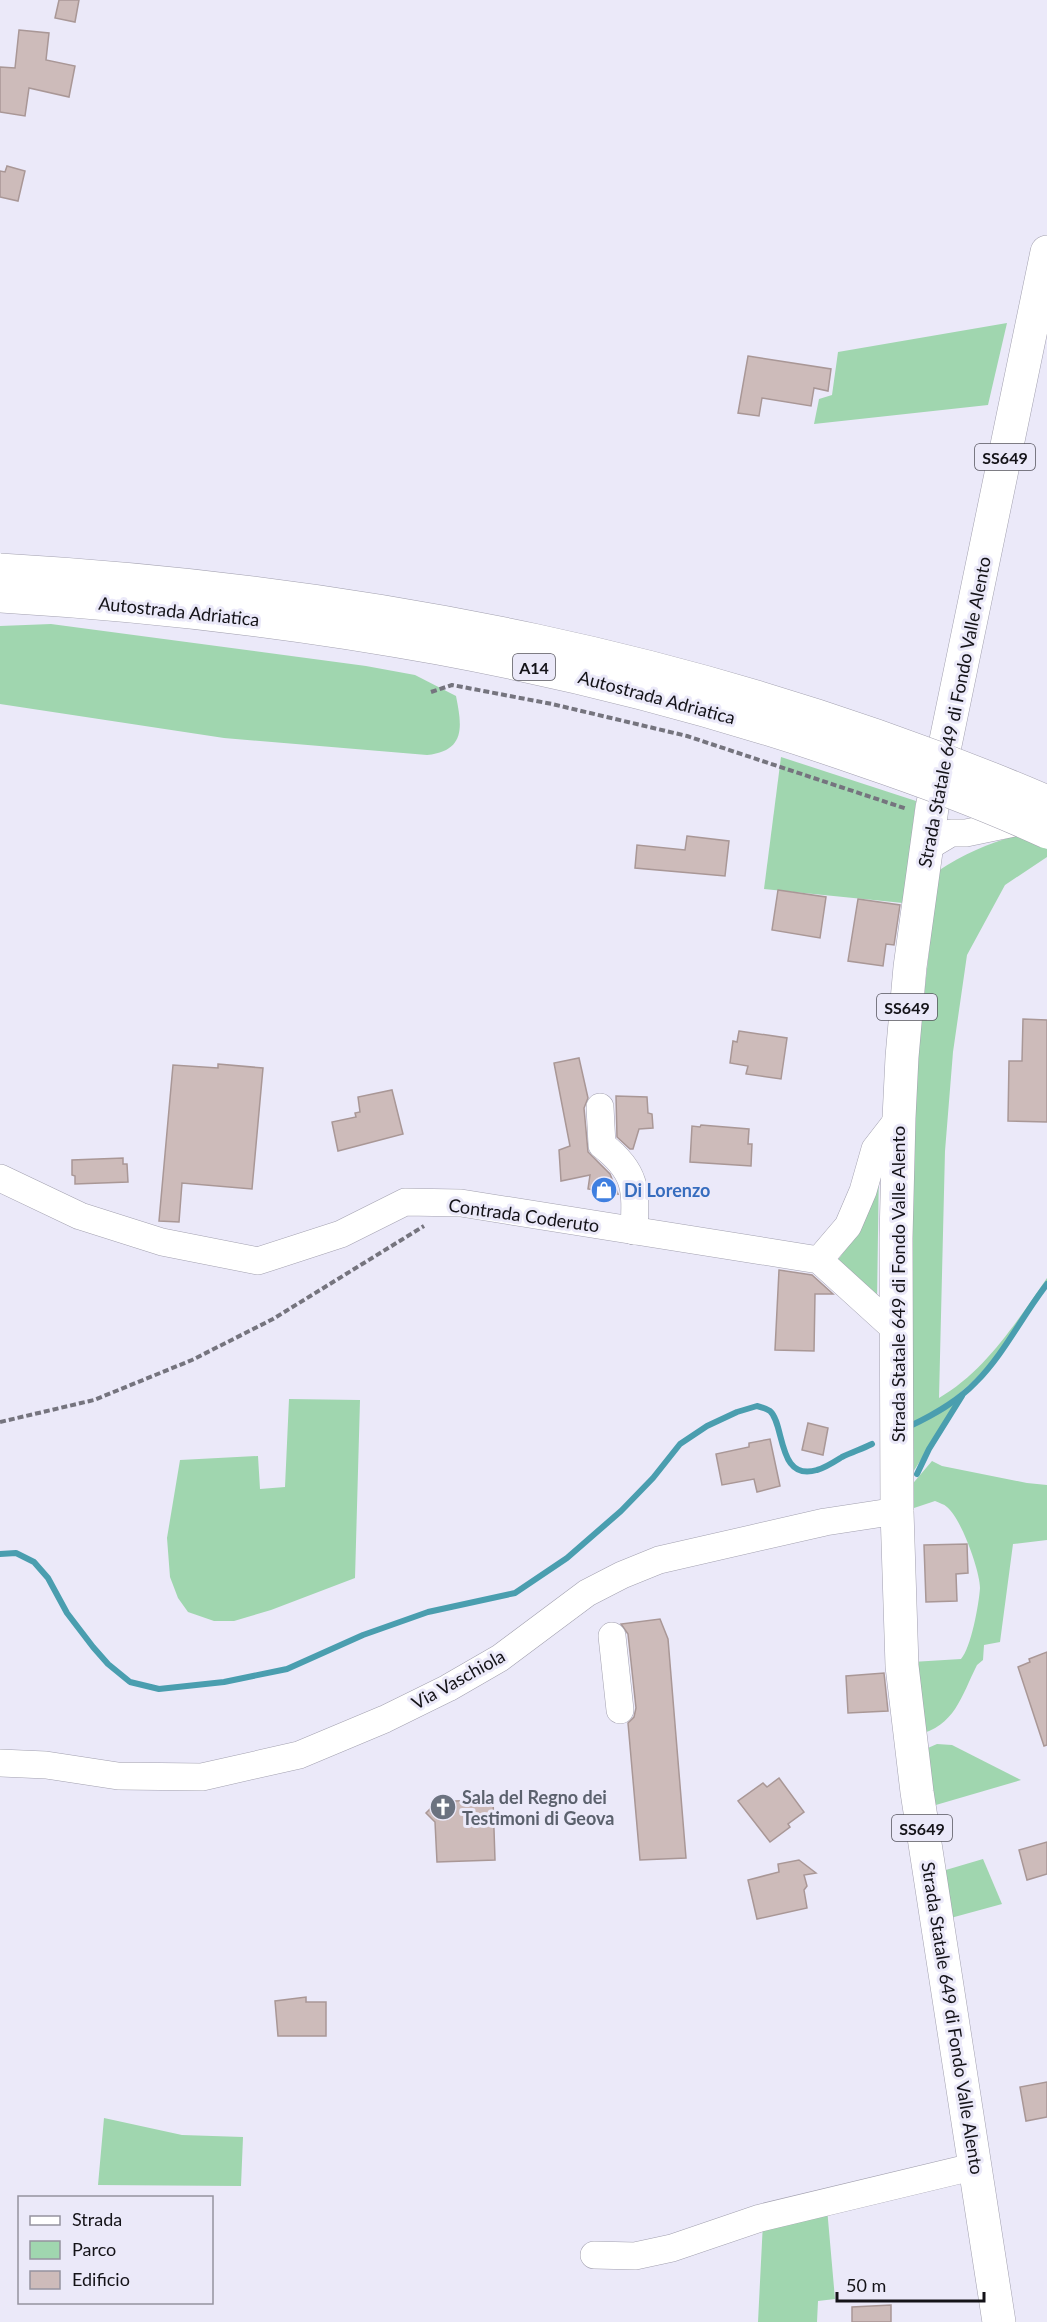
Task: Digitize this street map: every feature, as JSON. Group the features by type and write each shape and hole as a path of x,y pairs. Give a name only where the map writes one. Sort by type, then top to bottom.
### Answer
{"main road":[{"name":"Strada Statale 649 di Fondo Valle Alento","path":"999,2322 911,1745 902,1666 897,1511 896,1330 899,1118 910,967 932,808 1047,252"},
{"name":"Autostrada Adriatica","path":"0,570 92,575 225,588 467,626 583,650 698,679 794,708 949,762 1047,802"},
{"name":"Autostrada Adriatica","path":"0,596 89,601 222,614 469,653 581,676 712,710 796,736 945,788 1047,832"}],"street":[{"path":"926,848 951,833 966,833 1047,814"},
{"path":"600,1107 602,1145 618,1157 626,1167 634,1186 634,1231"},
{"path":"896,1330 819,1260 848,1226 863,1191 875,1149 899,1118"},
{"name":"Contrada Coderuto","path":"0,1178 80,1216 152,1239 258,1261 341,1234 405,1202 461,1203 819,1260"},
{"name":"Via Vaschiola","path":"0,1763 46,1765 118,1776 202,1777 299,1755 384,1719 448,1688 500,1658 586,1593 622,1575 659,1560 825,1522 897,1511"},
{"path":"612,1636 620,1710"},
{"path":"594,2255 635,2256 672,2248 760,2218 976,2166"}],"path":[{"path":"431,692 452,685 552,704 687,736 915,812 932,808"},
{"path":"0,1422 94,1400 192,1360 273,1319 461,1203"}],"green space":[{"path":"1007,323 988,405 814,424 819,399 832,395 838,352"},
{"path":"51,624 366,666 415,675 456,696 460,727 458,735 449,748 440,753 427,755 224,738 0,704 0,626"},
{"path":"781,757 916,801 903,903 764,889"},
{"path":"1017,835 1047,849 1047,857 1005,885 967,955 953,1052 945,1151 939,1398 956,1387 986,1360 1047,1278 1047,1283 1003,1346 972,1382 954,1398 908,1425 915,1076 938,871 976,850"},
{"path":"879,1165 877,1301 859,1279 837,1261 856,1236"},
{"path":"962,1395 908,1480 908,1429 937,1414"},
{"path":"289,1399 360,1400 355,1578 271,1610 234,1621 214,1621 188,1612 178,1598 170,1577 167,1538 180,1460 258,1456 260,1489 285,1487"},
{"path":"932,1461 942,1466 1047,1485 1047,1540 1013,1544 1000,1642 984,1645 983,1660 977,1665 961,1699 948,1717 930,1731 917,1735 912,1662 961,1659 971,1636 980,1588 969,1545 958,1522 947,1507 935,1501 908,1510 909,1488"},
{"path":"937,1744 952,1745 1021,1780 929,1807 921,1751"},
{"path":"983,1859 1002,1904 947,1919 939,1872"},
{"path":"104,2118 182,2135 243,2137 241,2186 98,2185"},
{"path":"827,2208 835,2299 818,2301 817,2322 758,2322 763,2222"}],"building":[{"path":"59,0 79,0 75,22 55,18"},
{"path":"19,30 49,33 46,60 75,66 69,97 29,88 25,116 0,112 0,67 15,68"},
{"path":"7,166 25,171 18,201 0,197 0,171 5,172"},
{"path":"748,356 831,369 828,391 814,388 811,406 762,398 759,416 738,413"},
{"path":"687,836 729,841 725,876 635,868 637,845 685,850"},
{"path":"778,890 826,897 820,938 772,930"},
{"path":"858,899 900,905 894,945 886,944 883,966 848,961"},
{"path":"1023,1019 1047,1020 1047,1122 1008,1121 1009,1061 1022,1061"},
{"path":"739,1031 787,1038 781,1079 746,1074 748,1066 730,1063 733,1041 737,1042"},
{"path":"579,1058 588,1098 584,1108 588,1152 610,1174 618,1194 588,1189 590,1175 561,1181 559,1150 570,1146 554,1063"},
{"path":"218,1064 263,1068 252,1189 182,1183 179,1222 159,1221 173,1065 218,1068"},
{"path":"392,1090 403,1134 338,1151 332,1122 356,1117 355,1113 360,1112 358,1097"},
{"path":"616,1096 647,1097 648,1113 652,1114 653,1128 639,1129 633,1149 617,1137"},
{"path":"701,1125 749,1129 748,1144 752,1144 751,1166 690,1162 692,1126 700,1127"},
{"path":"123,1158 123,1164 127,1164 128,1182 75,1184 75,1176 72,1175 72,1160"},
{"path":"779,1270 812,1275 833,1294 815,1294 814,1351 775,1350"},
{"path":"808,1423 828,1428 823,1455 802,1450"},
{"path":"770,1439 780,1486 757,1492 754,1479 722,1485 716,1454 749,1447 749,1443"},
{"path":"967,1544 968,1573 956,1574 957,1601 926,1602 924,1545"},
{"path":"660,1619 668,1639 686,1858 640,1860 628,1723 634,1717 636,1708 628,1634 621,1624"},
{"path":"1047,1652 1047,1745 1044,1746 1018,1667 1030,1662 1029,1659"},
{"path":"884,1673 888,1711 848,1713 846,1676"},
{"path":"779,1778 804,1812 788,1824 790,1827 770,1842 738,1801 763,1783 767,1787"},
{"path":"493,1799 495,1860 437,1862 435,1822 426,1813 437,1802"},
{"path":"1047,1842 1047,1874 1027,1880 1019,1850"},
{"path":"799,1860 816,1873 804,1875 807,1886 804,1890 807,1908 757,1919 748,1880 779,1872 778,1864"},
{"path":"306,1997 306,2002 326,2002 326,2036 278,2036 275,2001"},
{"path":"1047,2082 1047,2117 1026,2121 1020,2087"},
{"path":"891,2305 891,2322 852,2322 852,2307"}],"waterway":[{"path":"910,1426 961,1396 976,1382 995,1359 1047,1284"},
{"path":"917,1474 929,1449 962,1396"},
{"path":"0,1554 16,1553 34,1562 48,1578 67,1613 93,1647 108,1664 130,1682 159,1689 224,1682 287,1669 363,1635 428,1612 515,1593 567,1558 621,1511 653,1478 680,1444 707,1426 737,1412 757,1406 770,1411 775,1418 789,1460 795,1468 804,1471 823,1468 872,1444"}],"place":[{"name":"Di Lorenzo","path":"604,1190"},
{"name":"Sala del Regno dei Testimoni di Geova","path":"443,1807"}]}
